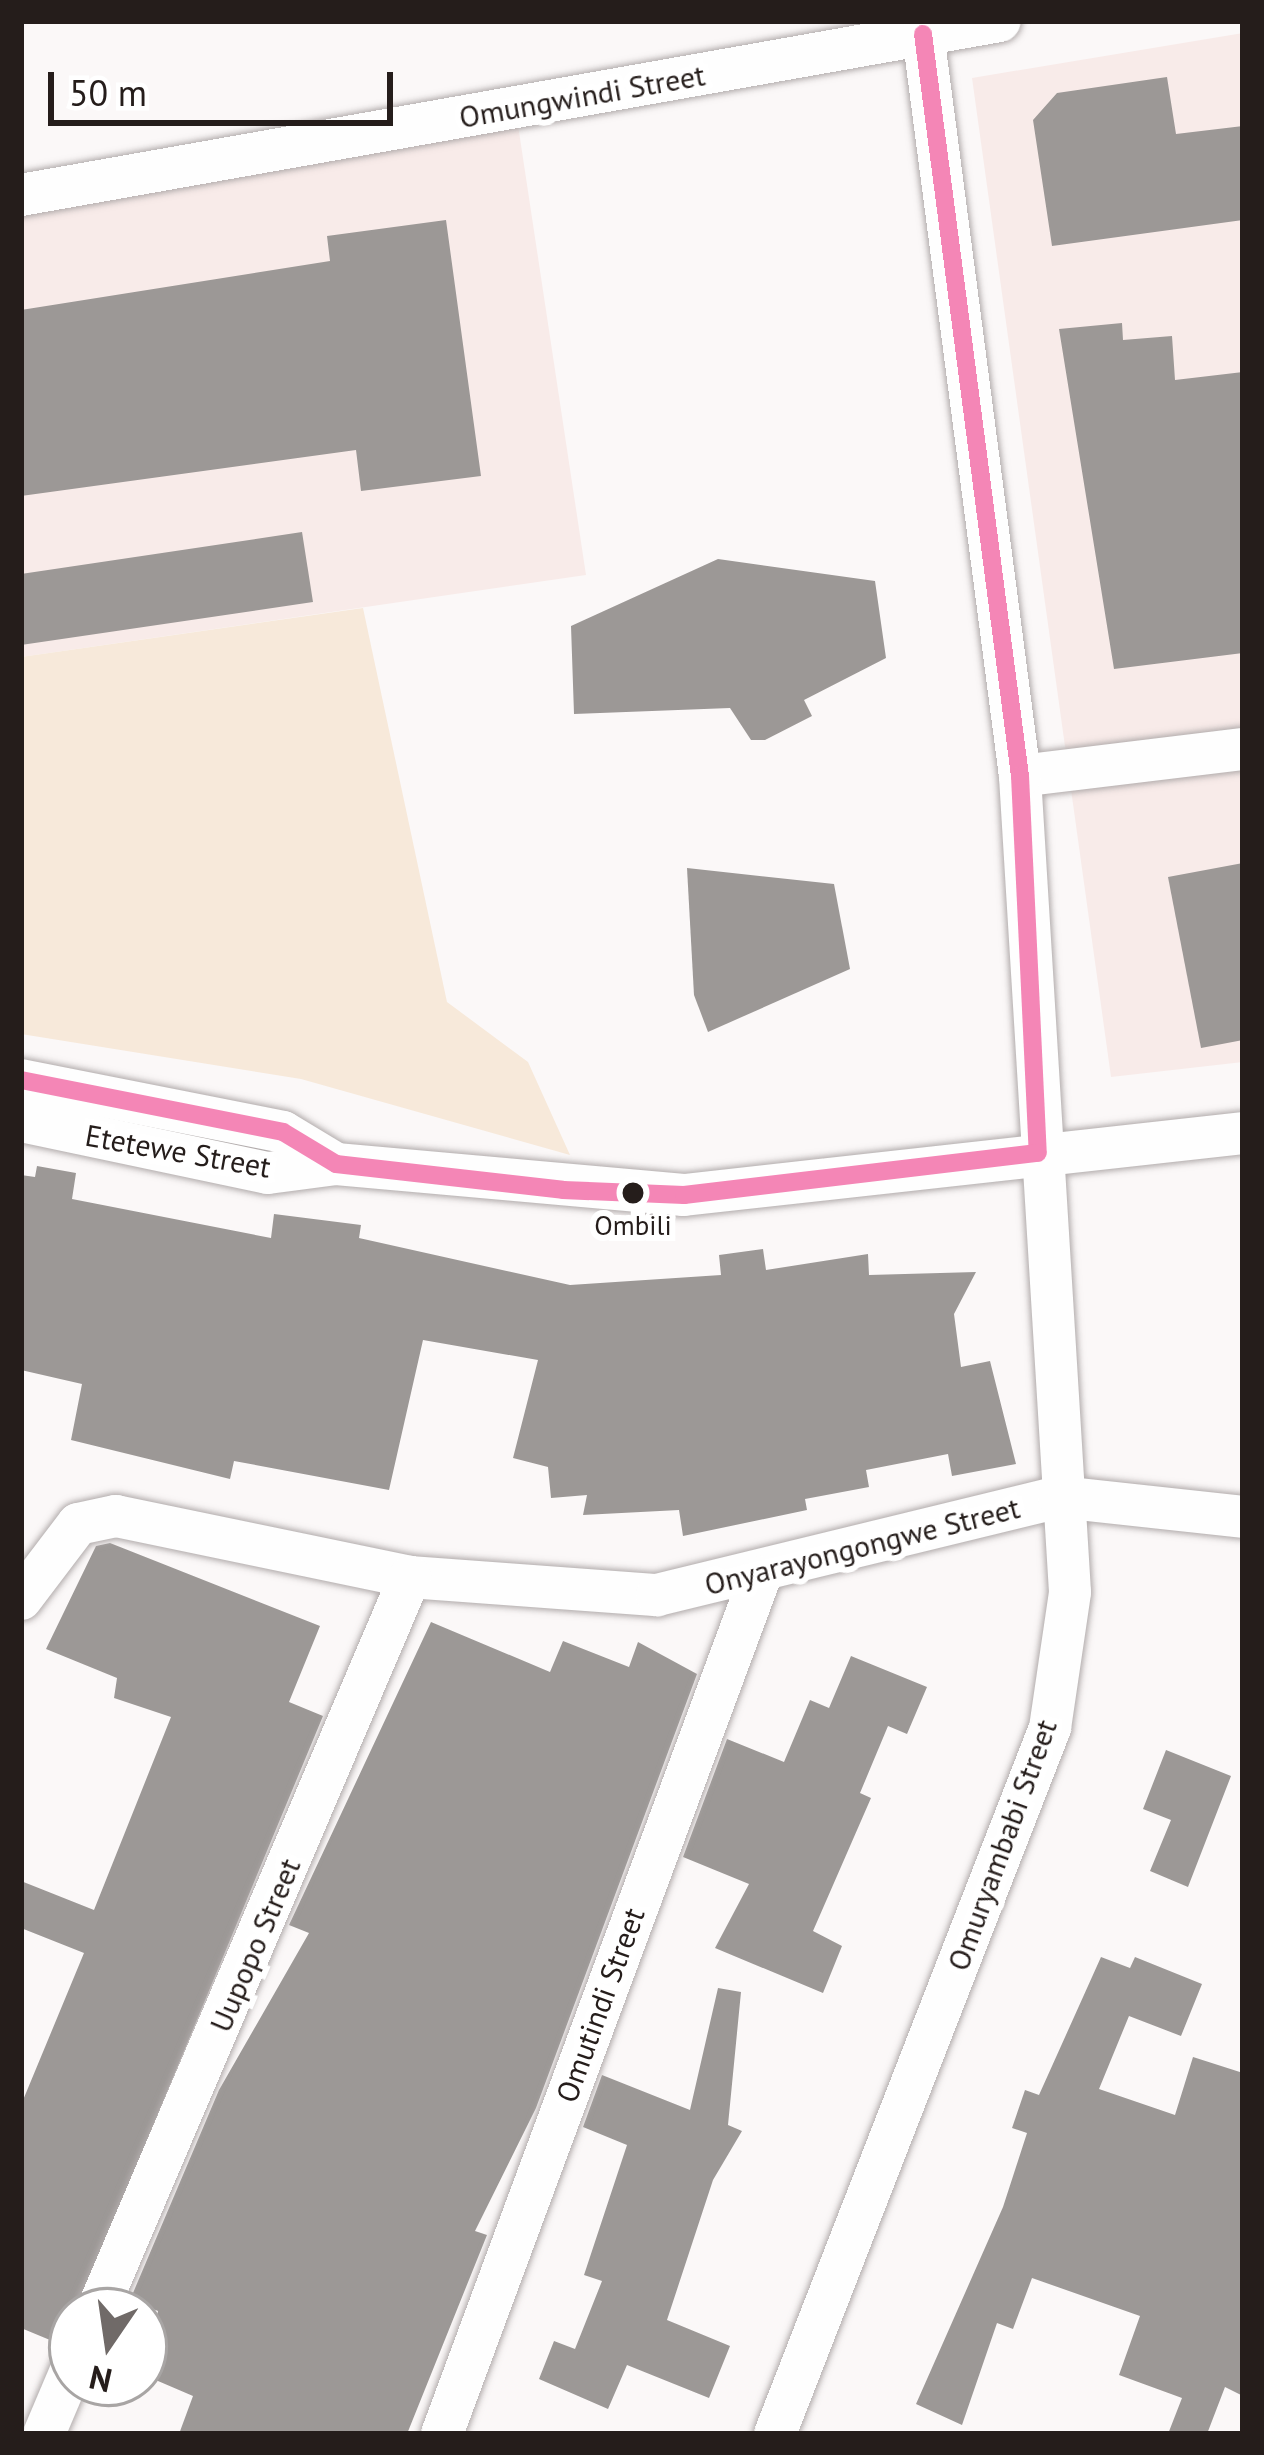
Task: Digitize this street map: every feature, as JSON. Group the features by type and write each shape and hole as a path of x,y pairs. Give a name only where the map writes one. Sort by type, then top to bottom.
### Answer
{"street":[{"name":"Omungwindi Street","path":"21,195 992,22"},
{"name":"Omuryambabi Street","path":"775,2434 1050,1727 1070,1592 1038,1153 1020,776 923,34"},
{"path":"1020,776 1243,749"},
{"name":"Etetewe Street","path":"21,1080 283,1132 336,1164"},
{"name":"Etetewe Street","path":"21,1121 268,1173 336,1164 684,1195 1243,1133"},
{"name":"Onyarayongongwe Street","path":"21,1599 78,1524 116,1516 410,1577 657,1595 760,1576 1060,1497 1243,1517"},
{"name":"Omutindi Street","path":"442,2434 760,1576"},
{"name":"Uupopo Street","path":"107,2287 410,1577"}],"shaded area":[{"path":"1243,33 1243,1062 1111,1077 972,78"},
{"path":"518,125 586,575 21,657 21,200"},
{"path":"363,608 447,1002 528,1062 570,1155 301,1079 21,1034 21,657"}],"building":[{"path":"1167,77 1176,134 1243,126 1243,220 1052,246 1033,120 1057,93"},
{"path":"446,220 481,476 361,491 356,450 21,496 21,310 330,261 327,236"},
{"path":"1122,323 1123,340 1172,336 1175,380 1243,372 1243,653 1114,669 1059,329"},
{"path":"302,532 313,602 21,645 21,574"},
{"path":"718,559 875,581 886,658 804,700 812,716 765,740 751,740 730,708 574,714 571,626"},
{"path":"1243,863 1243,1040 1201,1048 1168,877"},
{"path":"687,868 834,884 850,969 708,1032 694,995"},
{"path":"37,1166 76,1173 72,1199 271,1238 274,1214 361,1225 359,1238 570,1285 721,1275 719,1255 763,1249 766,1270 868,1254 869,1275 976,1272 954,1314 961,1367 990,1361 1016,1464 952,1476 948,1454 866,1470 869,1487 805,1499 807,1510 683,1536 679,1510 583,1515 587,1495 551,1498 548,1467 513,1458 538,1360 423,1340 389,1490 234,1461 230,1479 71,1440 82,1384 21,1370 21,1175 35,1177"},
{"path":"110,1543 320,1626 289,1702 323,1716 86,2287 48,2287 48,2339 21,2328 21,2105 84,1953 21,1928 21,1881 94,1910 171,1717 114,1698 117,1678 46,1649 96,1546"},
{"path":"431,1622 550,1672 563,1641 629,1667 638,1642 697,1674 536,2108 475,2231 487,2235 407,2434 179,2434 193,2396 168,2385 168,2287 136,2287 219,2090 309,1933 289,1925"},
{"path":"851,1656 927,1687 907,1734 888,1726 860,1793 871,1798 813,1931 842,1946 823,1993 715,1948 749,1884 683,1857 727,1739 784,1762 810,1700 829,1708"},
{"path":"1166,1750 1231,1776 1188,1887 1150,1871 1171,1820 1143,1809"},
{"path":"1101,1957 1130,1968 1135,1957 1202,1984 1181,2036 1129,2016 1099,2089 1175,2115 1193,2057 1243,2073 1243,2396 1225,2387 1207,2434 1168,2434 1182,2398 1119,2375 1140,2316 1032,2278 1013,2329 997,2323 962,2425 916,2404 1003,2207 1027,2133 1012,2128 1025,2090 1039,2095"},
{"path":"718,1988 741,1992 728,2125 742,2131 713,2180 667,2320 730,2346 709,2398 627,2365 608,2409 539,2379 554,2341 575,2349 602,2281 584,2275 627,2145 583,2127 602,2075 690,2110"}],"transit line":[{"path":"923,34 1020,776 1038,1153"},
{"path":"21,1080 283,1132 336,1164 563,1190 684,1195 1038,1153"}],"place":[{"name":"Ombili","path":"633,1193"}]}
